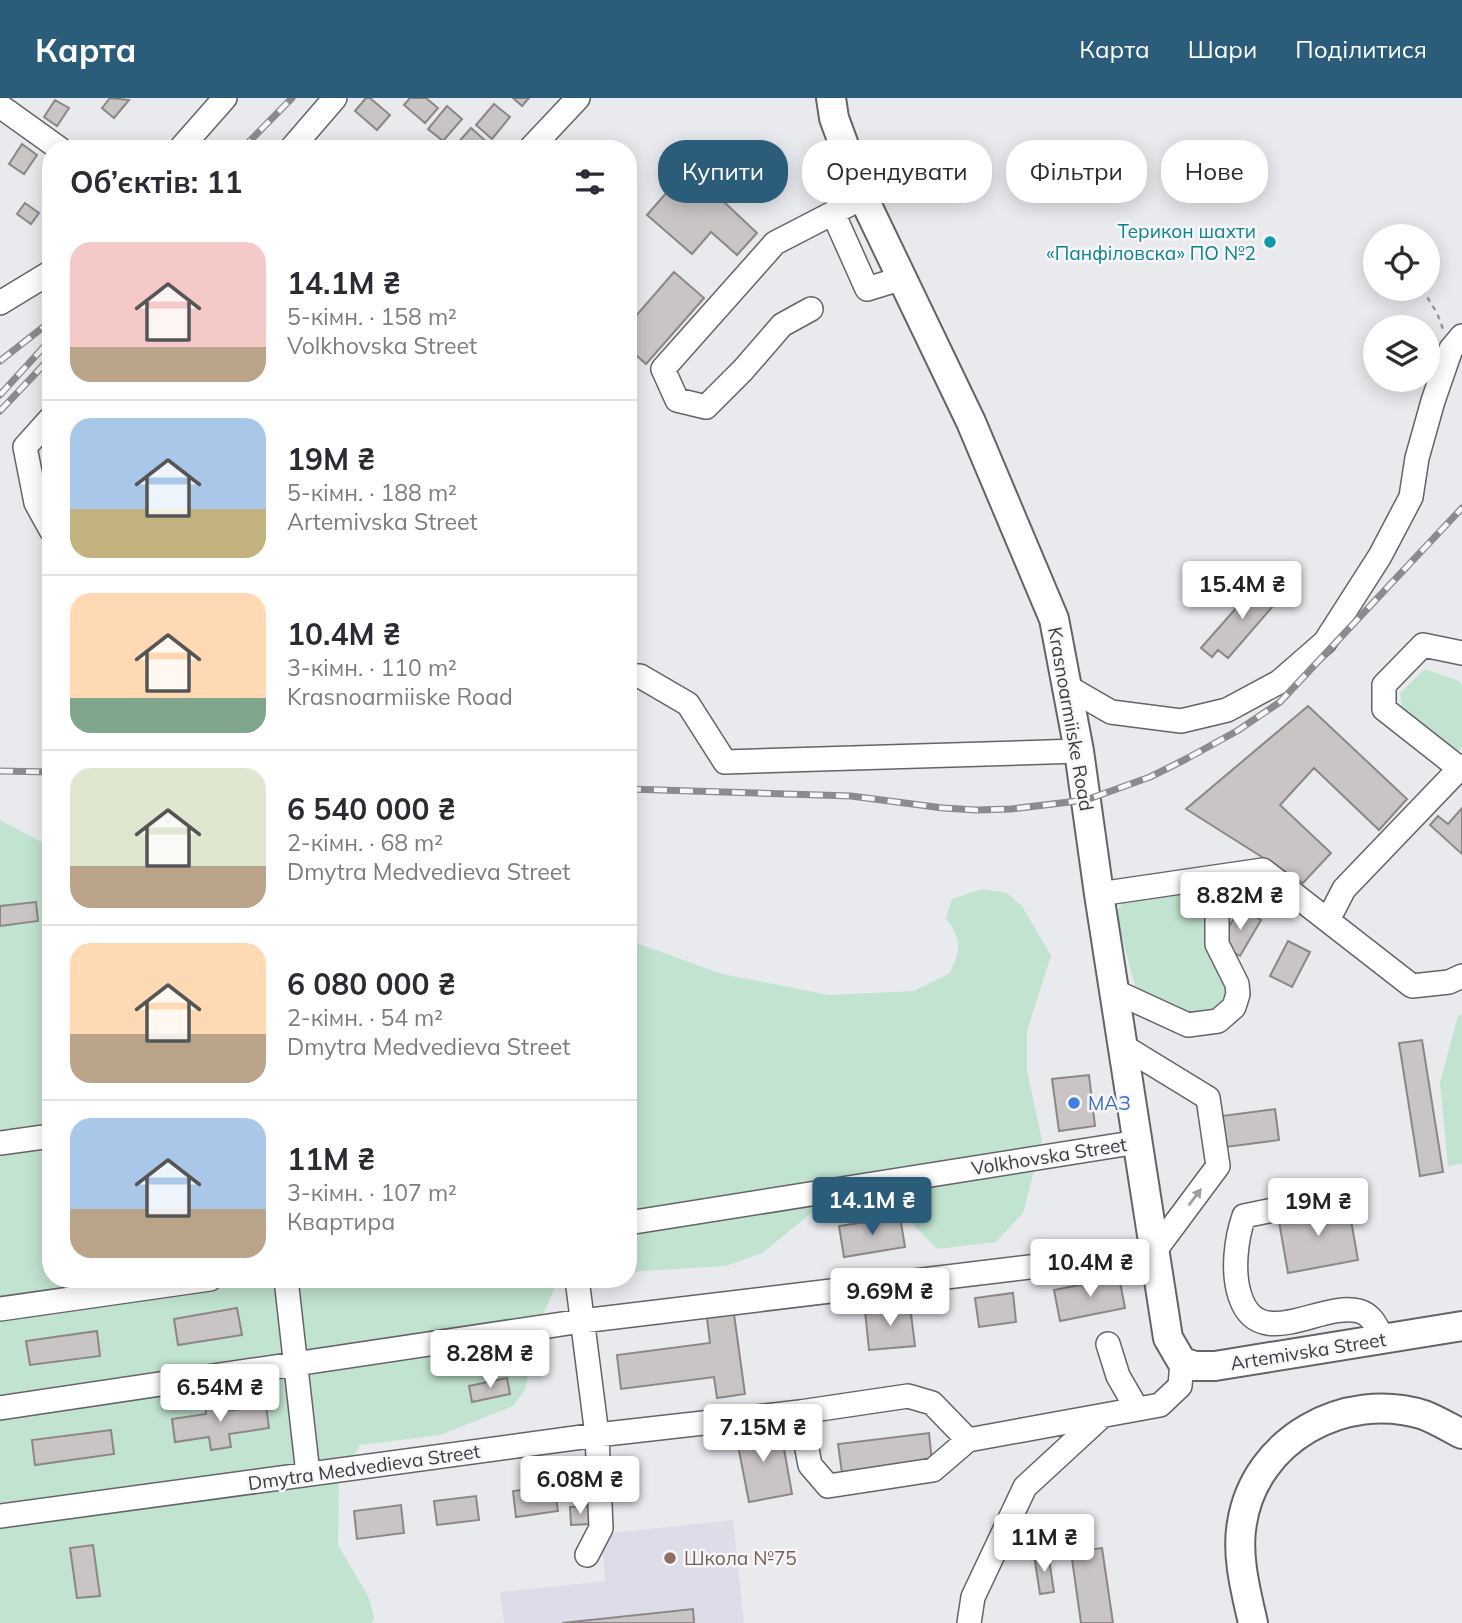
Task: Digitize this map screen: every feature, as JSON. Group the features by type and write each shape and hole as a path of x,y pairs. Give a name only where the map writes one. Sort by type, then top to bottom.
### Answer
{"main road":[{"name":"Krasnoarmiiske Road","path":"831,98 834,118 842,140"},
{"name":"Krasnoarmiiske Road","path":"866,203 971,422 1054,619 1079,751 1154,1252 1175,1350"},
{"name":"Artemivska Street","path":"1175,1350 1195,1366 1215,1366 1462,1326"},
{"path":"1254,1623 1243,1580 1241,1524 1251,1489 1270,1458 1294,1436 1322,1419 1360,1411 1391,1410 1424,1416 1462,1434"}],"street":[{"path":"188,140 225,98"},
{"path":"298,140 335,98"},
{"path":"538,140 578,98"},
{"path":"0,106 47,140"},
{"path":"811,309 782,325 706,407 677,400 663,369 775,243 852,203"},
{"path":"833,213 867,289 903,278"},
{"path":"0,303 42,277"},
{"path":"1066,685 1111,712 1181,721 1227,710 1279,682 1325,642 1380,556 1411,496 1417,458 1433,401 1457,342"},
{"path":"42,428 25,447 36,503 42,514"},
{"path":"1328,920 1344,889 1460,767 1384,709 1384,685 1423,645 1462,653"},
{"path":"637,676 688,704 725,762 1079,751"},
{"path":"1099,894 1263,870 1412,986 1449,982 1462,976"},
{"path":"1114,991 1188,1026 1218,1021 1234,1007 1238,990 1217,944 1217,910 1189,881"},
{"path":"0,1408 582,1321 1154,1252 1218,1166 1208,1098 1122,1046"},
{"path":"0,1143 42,1137"},
{"name":"Volkhovska Street","path":"637,1222 1138,1142"},
{"path":"1302,1204 1244,1216 1238,1232 1236,1270 1237,1289 1242,1303 1249,1314 1259,1322 1273,1324 1343,1311 1359,1311 1372,1318 1383,1339"},
{"path":"0,1309 114,1288"},
{"path":"287,1288 308,1474"},
{"path":"578,1288 597,1435 601,1528 587,1555"},
{"path":"1108,1344 1118,1376 1137,1409"},
{"path":"800,1412 810,1465 828,1486 933,1470 968,1440 1160,1405 1180,1386 1175,1350"},
{"name":"Dmytra Medvedieva Street","path":"0,1516 908,1396 932,1403 968,1440"},
{"path":"969,1623 973,1597 1025,1488 1102,1416"}],"path":[{"path":"1430,301 1457,342"}],"shaded area":[{"name":"Школа №75","path":"733,1520 744,1623 504,1623 500,1592 605,1581 601,1534"}],"green space":[{"path":"1425,669 1459,681 1462,686 1462,747 1458,753 1402,709 1400,693"},
{"path":"0,820 42,842 42,1288 555,1288 537,1328 525,1390 513,1406 440,1435 360,1445 339,1479 338,1545 368,1596 374,1617 372,1623 0,1623"},
{"path":"982,889 1007,893 1022,906 1051,956 1027,1031 1027,1071 1042,1140 1023,1213 996,1242 937,1249 889,1200 830,1198 762,1253 726,1266 637,1271 637,943 722,974 829,995 914,991 950,973 958,951 955,932 946,918 952,899"},
{"path":"1187,891 1205,908 1230,989 1218,1006 1193,1015 1136,990 1116,915 1124,901"},
{"path":"1462,1014 1462,1164 1448,1166 1440,1082 1458,1016"}],"building":[{"path":"110,98 129,100 114,118 102,108"},
{"path":"366,98 370,98 390,115 377,130 355,111"},
{"path":"410,98 426,98 438,108 425,123 404,105"},
{"path":"513,98 529,98 522,106"},
{"path":"55,100 69,108 57,126 44,117"},
{"path":"494,104 510,117 492,139 476,125"},
{"path":"447,106 462,119 444,140 428,129"},
{"path":"471,128 485,140 460,140"},
{"path":"22,144 37,155 24,174 9,164"},
{"path":"658,202 725,203 757,233 737,255 711,232 692,254 647,215"},
{"path":"25,203 39,213 31,224 17,214"},
{"path":"674,272 704,298 646,364 637,356 637,315"},
{"path":"1260,581 1280,598 1228,658 1218,650 1212,657 1201,648"},
{"path":"1308,706 1407,799 1379,830 1314,768 1280,805 1331,853 1303,883 1186,809"},
{"path":"1462,808 1462,854 1430,825 1438,816 1448,824"},
{"path":"36,902 38,921 0,926 0,906"},
{"path":"1240,908 1261,920 1240,956 1219,944"},
{"path":"1288,941 1310,952 1292,987 1270,976"},
{"path":"1422,1040 1443,1172 1420,1176 1399,1043"},
{"name":"МАЗ","path":"1089,1075 1095,1126 1059,1131 1052,1079"},
{"path":"1275,1109 1279,1140 1218,1148 1214,1117"},
{"path":"1348,1203 1358,1260 1288,1273 1278,1216"},
{"path":"900,1217 905,1247 844,1257 839,1226"},
{"path":"1119,1277 1125,1308 1060,1321 1054,1290"},
{"path":"1013,1293 1016,1322 979,1327 975,1298"},
{"path":"910,1306 915,1346 869,1350 865,1311"},
{"path":"733,1307 745,1394 717,1398 714,1377 621,1389 617,1355 710,1343 706,1310"},
{"path":"237,1308 242,1335 178,1345 174,1319"},
{"path":"97,1331 100,1356 30,1365 26,1341"},
{"path":"507,1378 510,1394 472,1402 469,1386"},
{"path":"225,1402 226,1411 266,1406 269,1428 229,1434 231,1447 211,1450 209,1437 175,1442 172,1419 206,1414 205,1404"},
{"path":"769,1423 773,1445 783,1443 792,1494 749,1502 735,1430"},
{"path":"111,1430 114,1454 35,1465 32,1440"},
{"path":"929,1433 932,1462 842,1473 838,1444"},
{"path":"554,1486 558,1511 516,1517 513,1491"},
{"path":"476,1496 479,1520 437,1525 434,1501"},
{"path":"401,1505 404,1533 357,1539 354,1511"},
{"path":"590,1506 591,1524 571,1525 570,1507"},
{"path":"93,1545 100,1596 77,1598 70,1548"},
{"path":"1102,1548 1113,1623 1081,1623 1071,1552"},
{"path":"1048,1553 1054,1592 1040,1594 1034,1555"},
{"path":"693,1609 694,1623 562,1623"}],"railway":[{"path":"251,140 292,98"},
{"path":"0,361 42,328"},
{"path":"0,395 42,349"},
{"path":"0,411 42,367"},
{"path":"637,789 851,796 976,810 1011,809 1086,800 1150,777 1186,759 1237,731 1280,702 1462,508"},
{"path":"0,771 42,772"}],"place":[{"name":"Терикон шахти «Панфiловска» ПО №2","path":"1270,242"},
{"name":"МАЗ","path":"1074,1103"},
{"name":"Школа №75","path":"670,1558"}]}
